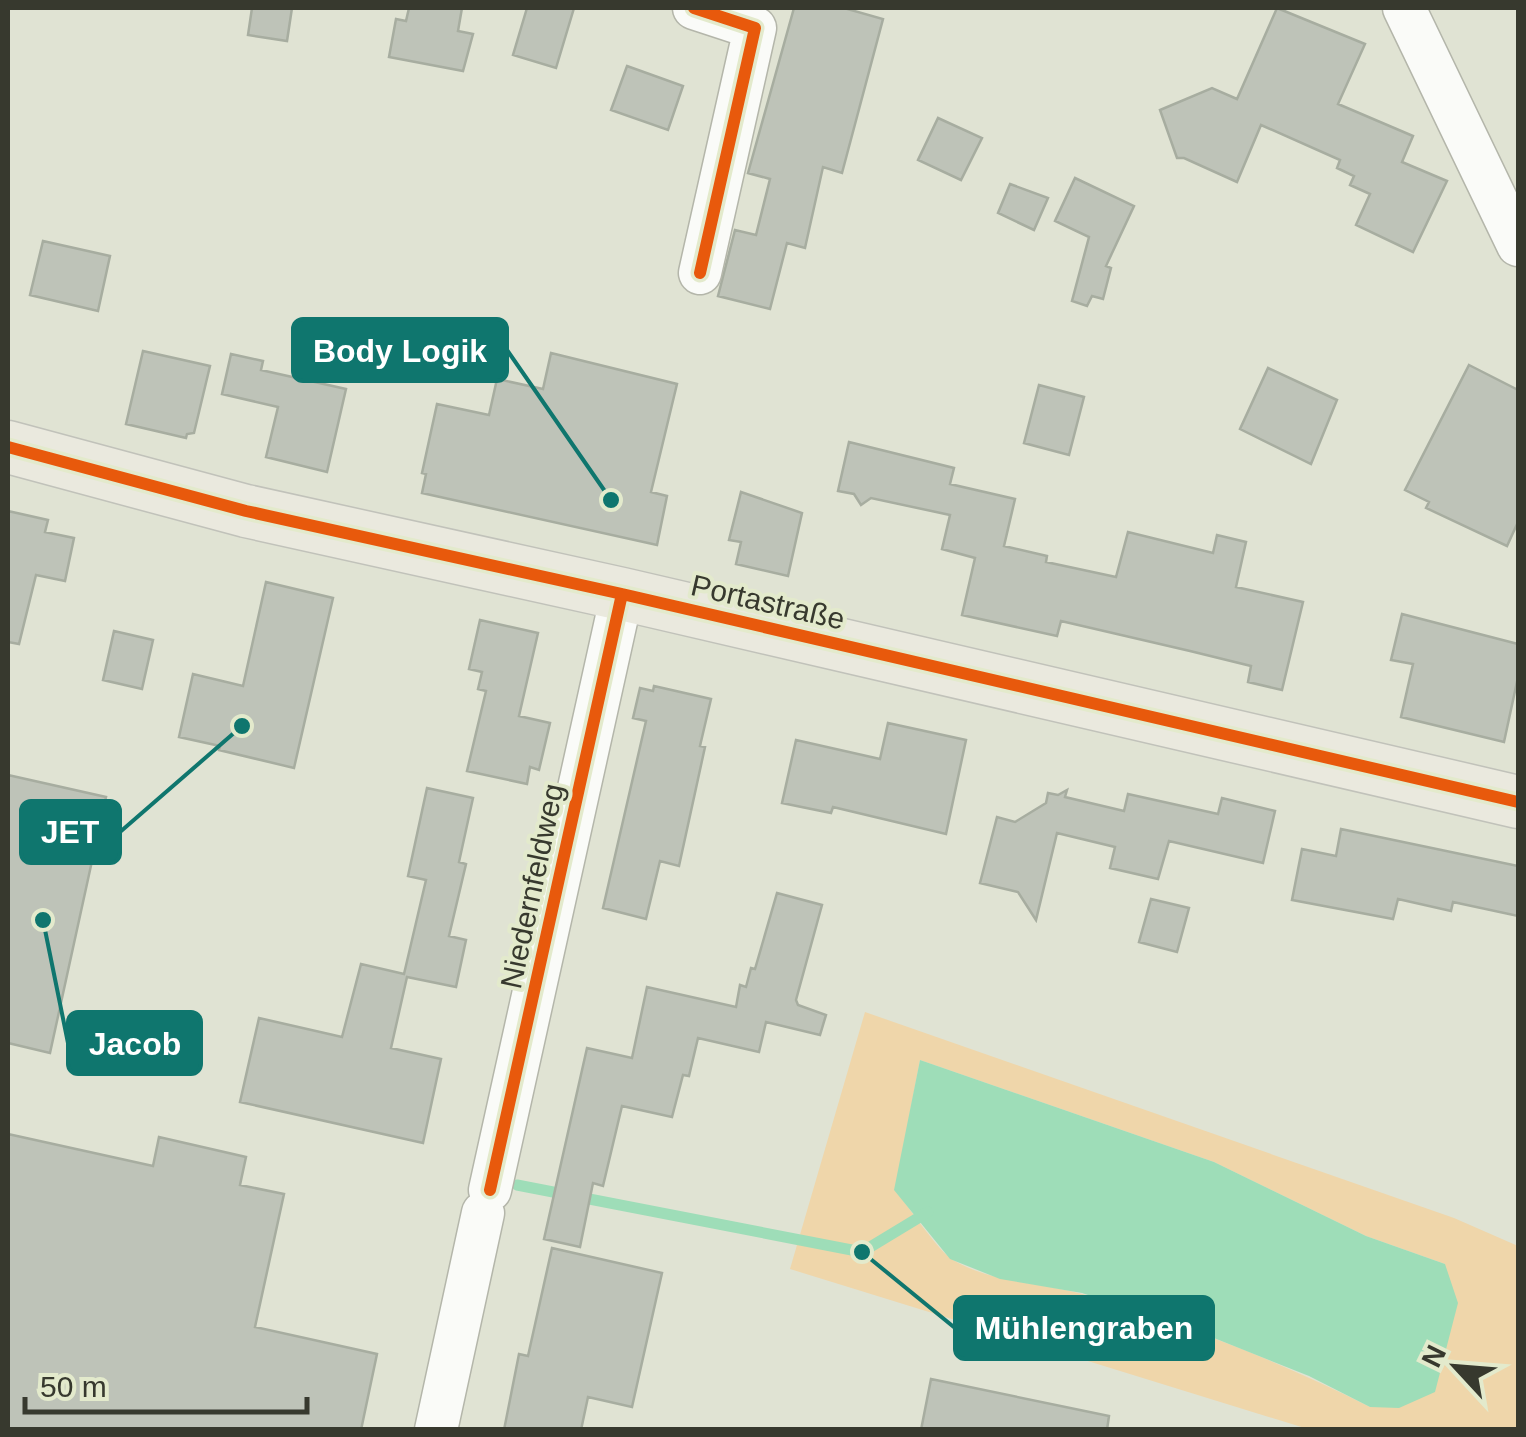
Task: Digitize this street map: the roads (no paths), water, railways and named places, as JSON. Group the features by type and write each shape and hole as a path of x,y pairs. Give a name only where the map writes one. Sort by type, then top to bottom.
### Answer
{"main road":[{"name":"Portastraße","path":"8,447 246,511 1518,802"}],"street":[{"path":"694,8 755,28 700,273"},
{"path":"1404,8 1518,246"},
{"name":"Niedernfeldweg","path":"436,1430 622,594"}],"waterway":[{"path":"517,1185 862,1252 928,1212"}],"place":[{"name":"Body Logik","path":"611,500"},
{"name":"JET","path":"242,726"},
{"name":"Jacob","path":"43,920"},
{"name":"Mühlengraben","path":"862,1252"}]}
